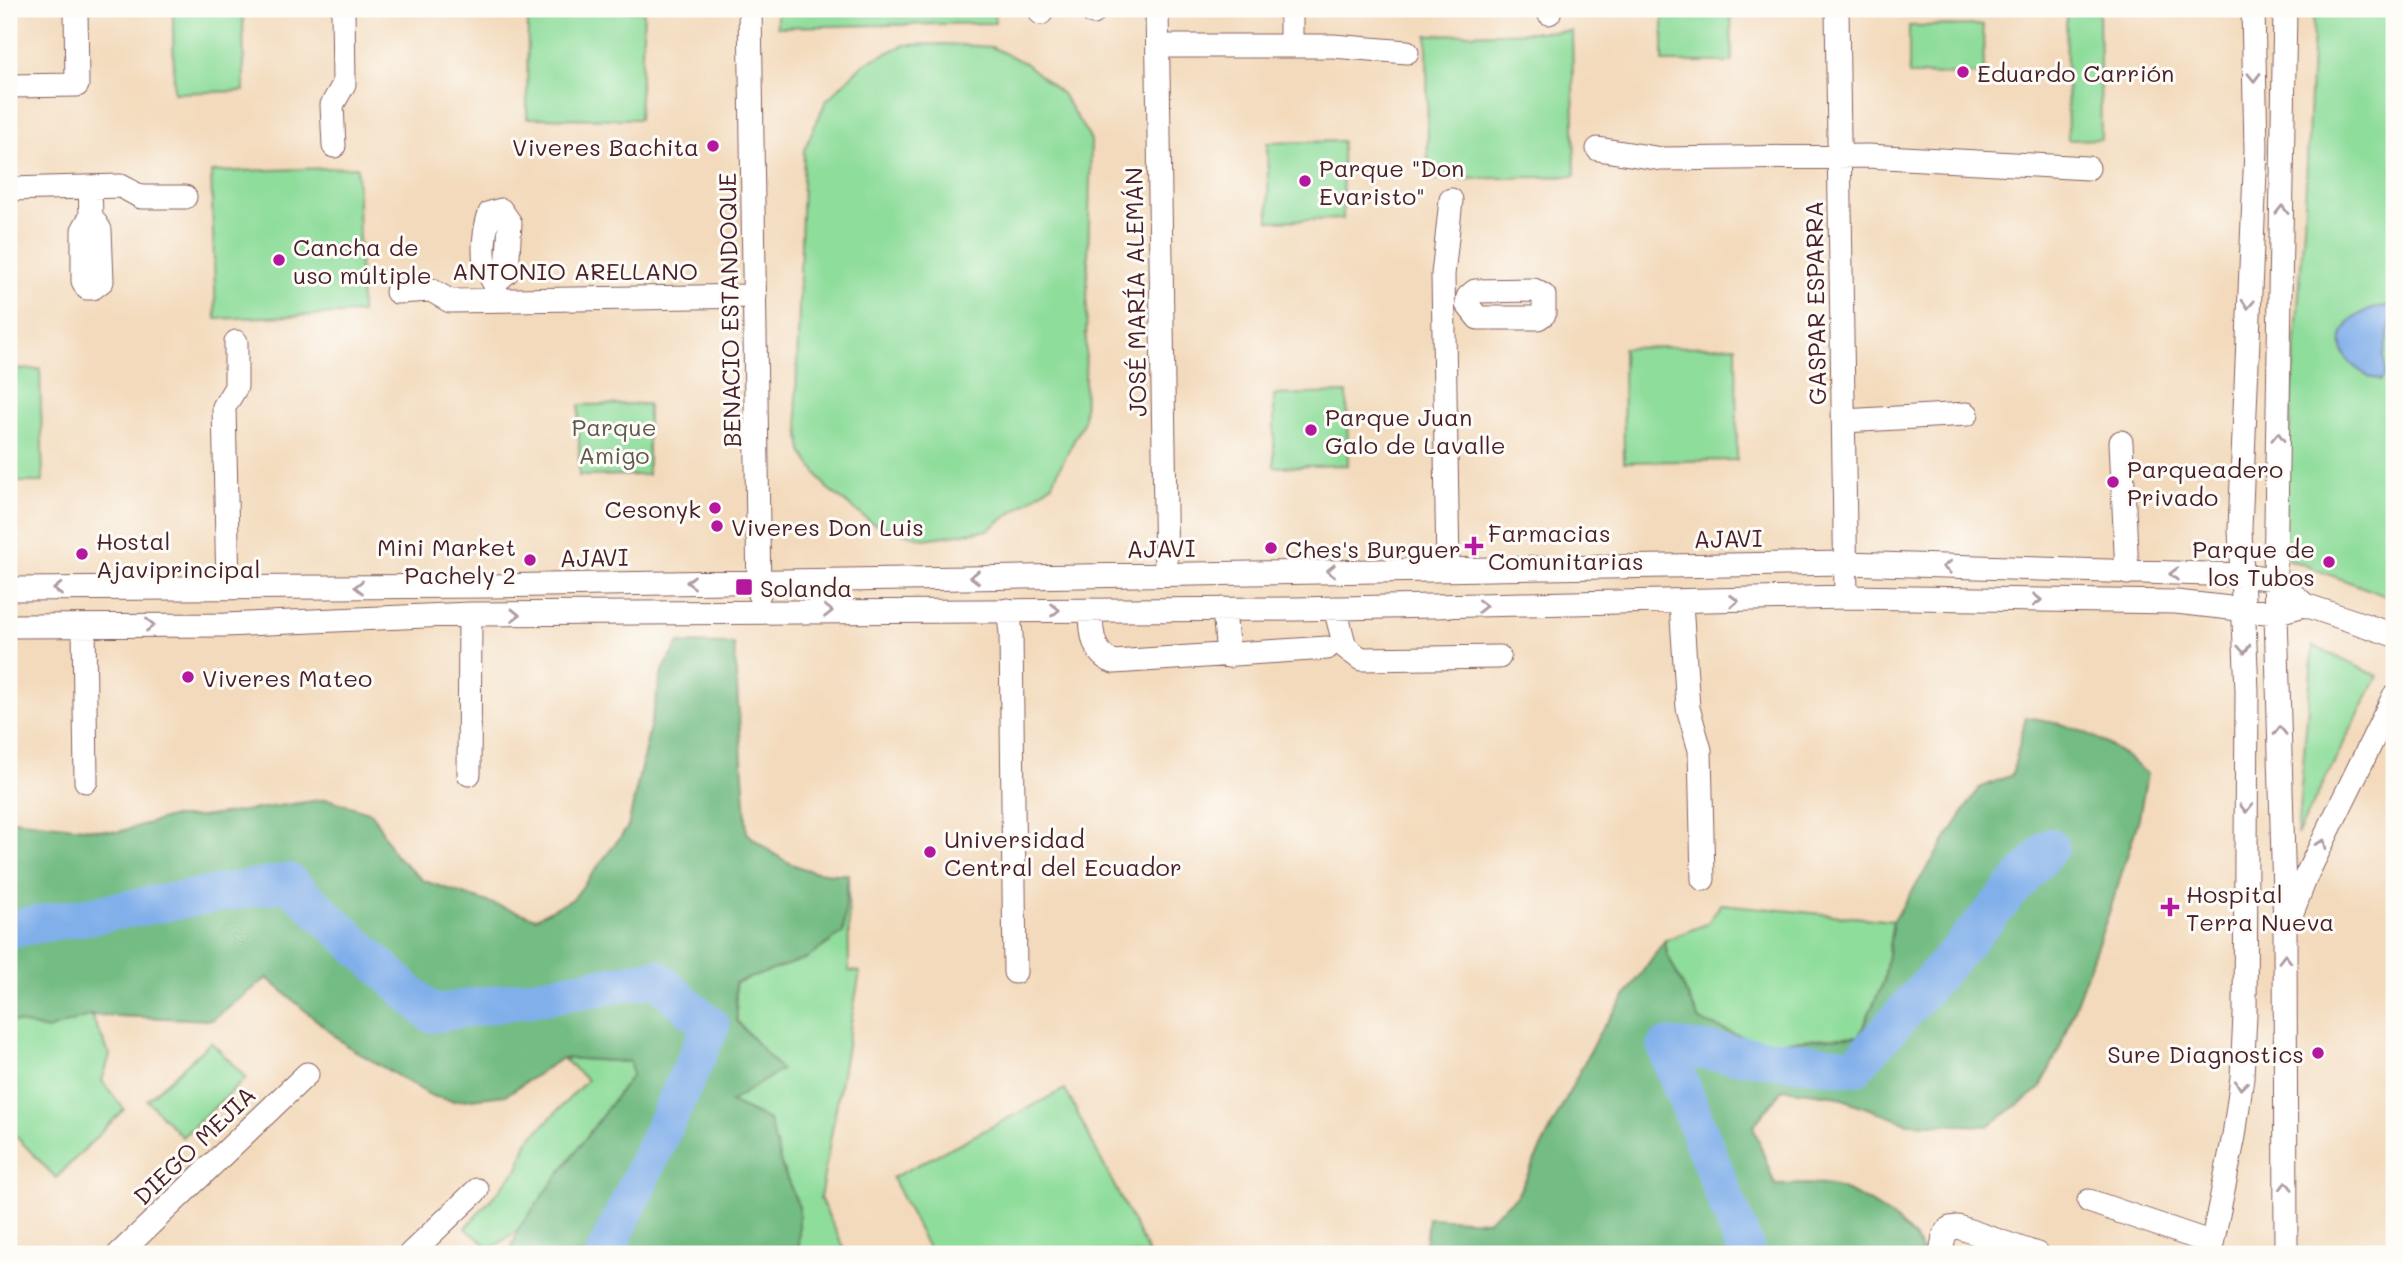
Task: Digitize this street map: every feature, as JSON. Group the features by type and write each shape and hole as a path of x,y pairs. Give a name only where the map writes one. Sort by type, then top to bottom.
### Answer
{"street":[{"path":"9,86 78,85 76,9"},
{"path":"334,146 332,105 344,84 342,9"},
{"name":"BENACIO ESTANDOQUE","path":"750,9 759,611"},
{"name":"JOSÉ MARÍA ALEMÁN","path":"1157,9 1166,575"},
{"path":"1291,9 1291,46"},
{"name":"GASPAR ESPARRA","path":"1837,9 1846,597"},
{"path":"2089,1201 2211,1249 2234,1136 2243,1052 2247,691 2241,607 2243,416 2256,149 2253,9"},
{"path":"2285,9 2275,613 2285,929 2286,1254"},
{"path":"1157,46 1291,46 1408,52"},
{"path":"1598,149 1662,159 1839,157 2088,168"},
{"path":"9,189 121,186 141,197 185,197"},
{"path":"90,187 91,216"},
{"path":"1448,568 1443,256 1451,200"},
{"name":"ANTONIO ARELLANO","path":"397,292 431,290 450,301 497,291 755,296"},
{"path":"1443,308 1467,304"},
{"path":"228,587 224,407 236,387 236,342"},
{"path":"1844,421 1967,414"},
{"path":"2121,442 2127,573"},
{"name":"AJAVI","path":"9,589 1846,564 2242,575 2275,579"},
{"path":"2275,579 2305,605 2394,635"},
{"path":"9,626 226,625 470,614 575,616 759,611 1296,609 1681,603 1846,597 2176,602 2241,607 2275,613 2305,605"},
{"path":"1681,603 1688,708 1700,750 1703,879"},
{"path":"1335,608 1345,647 1361,659 1499,657"},
{"path":"1224,609 1228,656"},
{"path":"1296,609 1297,649"},
{"path":"1008,610 1011,633 1015,972"},
{"path":"1091,610 1095,646 1107,660 1114,662 1327,648"},
{"path":"469,774 470,614"},
{"path":"84,626 86,780"},
{"path":"2285,929 2307,874 2394,696"},
{"name":"DIEGO MEJIA","path":"119,1254 306,1074"},
{"path":"410,1254 477,1190"},
{"path":"1941,1254 1944,1236 1950,1228 1958,1227 2037,1254"}],"green space":[{"path":"777,9 994,9 995,23 777,27"},
{"path":"1663,9 1731,9 1732,62 1663,62"},
{"path":"2066,9 2099,9 2101,139 2068,140"},
{"path":"2314,9 2394,9 2394,599 2280,556 2304,226"},
{"path":"243,11 244,91 174,93 173,12"},
{"path":"528,11 644,11 639,119 527,118"},
{"path":"1983,25 1984,74 1909,75 1909,26"},
{"path":"1572,31 1575,176 1428,180 1427,35"},
{"path":"904,45 992,47 1025,63 1062,94 1091,140 1084,421 1051,485 988,530 924,539 872,523 827,488 802,452 796,400 804,150 826,101 863,64"},
{"name":"Parque \"Don Evaristo\"","path":"1342,141 1343,219 1269,221 1267,143"},
{"path":"357,167 361,313 216,319 211,172"},
{"path":"1736,346 1737,460 1624,462 1623,348"},
{"path":"40,369 43,482 9,482 9,370"},
{"name":"Parque Juan Galo de Lavalle","path":"1347,393 1348,465 1274,467 1274,395"},
{"name":"Parque Amigo","path":"648,404 648,475 579,476 579,405"},
{"path":"679,643 734,644 747,833 770,852 793,865 819,872 848,874 843,933 807,958 735,983 737,1021 781,1070 730,1102 769,1120 782,1167 799,1207 799,1250 781,1254 509,1254 519,1228 632,1075 630,1062 562,1058 506,1095 453,1101 432,1096 347,1046 267,978 212,1020 91,1015 47,1030 9,1020 9,824 13,820 118,832 170,817 201,817 327,799 372,813 394,854 424,881 536,918 573,899 628,827 662,672"},
{"path":"2313,646 2378,676 2297,835"},
{"path":"2026,717 2061,724 2091,735 2120,752 2147,774 2139,818 2110,910 2060,1047 2040,1089 1988,1126 1907,1123 1832,1095 1783,1089 1753,1126 1775,1185 1824,1185 1851,1193 1881,1210 1908,1231 1923,1254 1424,1254 1428,1218 1487,1221 1517,1196 1598,1035 1665,940 1667,954 1700,1021 1759,1043 1859,1036 1884,981 1893,921 1979,788 2012,775"},
{"path":"848,874 849,971 860,972 820,1198 847,1254 781,1254 799,1250 799,1207 782,1167 729,1102 780,1070 737,1021 735,982 807,958 842,933"},
{"path":"1721,904 1893,921 1884,981 1859,1036 1759,1043 1700,1021 1667,954 1665,940 1707,924"},
{"path":"91,1015 110,1055 102,1081 124,1109 56,1178 9,1129 9,1020 47,1029"},
{"path":"211,1042 246,1078 182,1137 147,1100"},
{"path":"562,1058 630,1062 632,1075 519,1229 491,1249 465,1228 518,1169 527,1142 587,1080"},
{"path":"1065,1089 1149,1254 931,1254 892,1178"}],"water":[{"path":"2394,305 2384,354 2385,376 2381,381 2362,372 2349,361 2342,349 2342,337 2347,325 2358,316"}],"waterway":[{"path":"1747,1254 1666,1047 1855,1067 2050,847"},
{"path":"9,929 288,882 432,1014 656,978 711,1026 605,1254"}],"place":[{"name":"Eduardo Carrión","path":"1963,72"},
{"name":"Viveres Bachita","path":"713,146"},
{"name":"Parque \"Don Evaristo\"","path":"1305,181"},
{"name":"Cancha de uso múltiple","path":"279,260"},
{"name":"Parque Juan Galo de Lavalle","path":"1311,430"},
{"name":"Parqueadero Privado","path":"2113,482"},
{"name":"Cesonyk","path":"715,508"},
{"name":"Viveres Don Luis","path":"717,526"},
{"name":"Farmacias Comunitarias","path":"1474,546"},
{"name":"Ches's Burguer","path":"1271,548"},
{"name":"Hostal Ajaviprincipal","path":"82,554"},
{"name":"Mini Market Pachely 2","path":"530,560"},
{"name":"Parque de los Tubos","path":"2329,562"},
{"name":"Solanda","path":"744,587"},
{"name":"Viveres Mateo","path":"188,677"},
{"name":"Universidad Central del Ecuador","path":"930,852"},
{"name":"Hospital Terra Nueva","path":"2170,907"},
{"name":"Sure Diagnostics","path":"2318,1053"}]}
